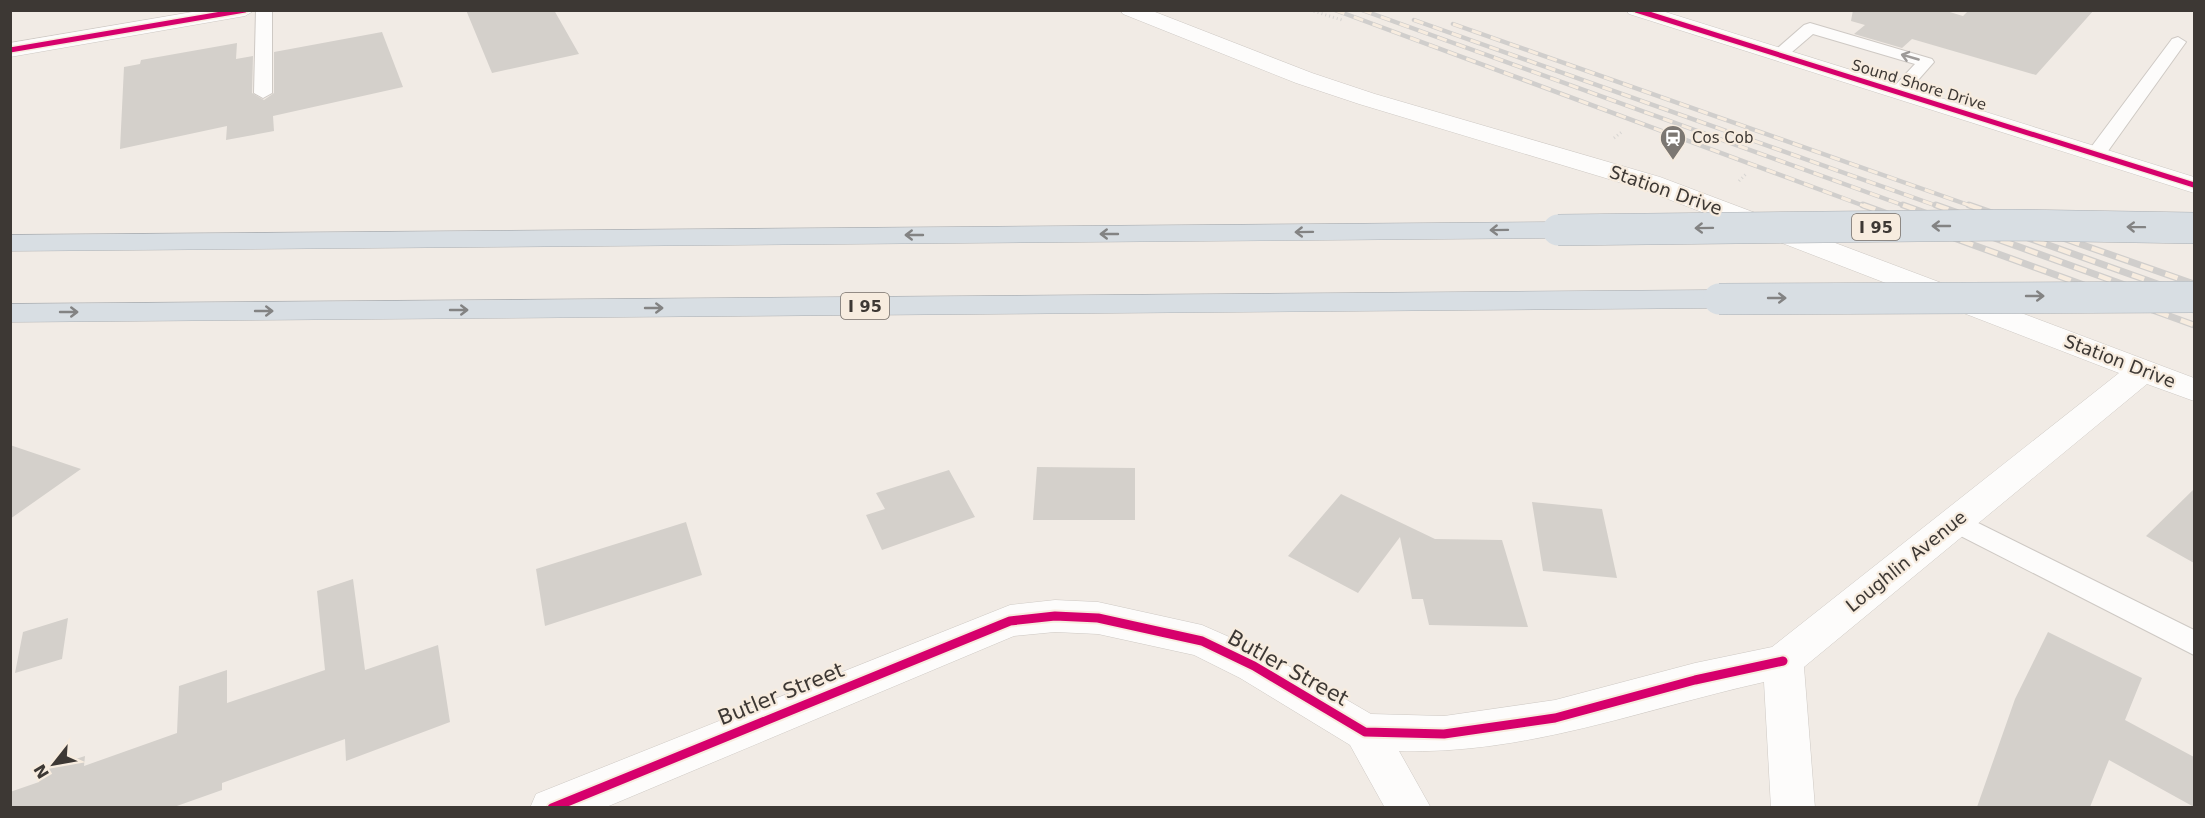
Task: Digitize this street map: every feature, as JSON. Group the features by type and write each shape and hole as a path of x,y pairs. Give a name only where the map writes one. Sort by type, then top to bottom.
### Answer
{"highway":[{"name":"I 95","path":"10,243 2012,225 2194,228"},
{"name":"I 95","path":"10,313 2194,297"}],"street":[{"path":"10,50 245,10"},
{"name":"Station Drive","path":"1130,10 1304,78 1367,99 1651,183 2194,390"},
{"name":"Sound Shore Drive","path":"1636,10 2194,185"},
{"name":"Loughlin Avenue","path":"1783,661 2144,370"},
{"name":"Butler Street","path":"552,807 1010,621 1055,616 1098,618 1202,641 1254,666 1365,732 1409,807"},
{"path":"1783,661 1793,807"},
{"name":"Butler Street","path":"1365,732 1444,734 1554,718 1695,680 1783,661"}],"lane":[{"path":"263,93 264,10"},
{"path":"1779,55 1810,28 1926,62 1898,92"},
{"path":"2096,154 2178,42"},
{"path":"1954,521 2194,643"}],"path":[{"path":"1310,10 1342,20"}],"building":[{"path":"466,10 554,10 579,54 492,73"},
{"path":"1853,10 1943,10 1963,16 1969,10 2094,10 2036,75 1912,39 1902,48 1854,34 1865,25 1851,21"},
{"path":"382,32 403,87 273,116 274,131 226,140 227,126 120,149 124,67 140,64 141,60 237,43 236,59 253,56 252,93 264,100 274,93 274,52"},
{"path":"10,445 81,469 10,519"},
{"path":"1037,467 1135,468 1135,520 1033,520"},
{"path":"949,470 975,517 882,550 866,515 885,509 876,493"},
{"path":"2194,489 2194,563 2146,536"},
{"path":"1341,494 1435,539 1502,540 1528,627 1429,625 1423,599 1412,599 1400,537 1358,593 1288,556"},
{"path":"1532,502 1602,509 1617,578 1543,571"},
{"path":"686,522 702,575 545,626 536,569"},
{"path":"353,579 365,670 438,645 450,722 346,761 345,739 222,783 222,790 174,807 10,807 10,792 39,782 39,771 85,756 84,766 177,733 179,686 227,670 227,703 325,670 317,591"},
{"path":"68,618 62,659 15,673 23,632"},
{"path":"2048,632 2142,678 2125,720 2194,757 2194,807 2109,760 2090,807 1977,807 2015,699"}],"railway":[{"path":"1335,10 1867,207"},
{"path":"1362,10 1908,207"},
{"path":"1414,20 1940,207"},
{"path":"1453,24 1974,207"},
{"path":"1863,205 2194,325"},
{"path":"1903,205 2194,310"},
{"path":"1936,205 2194,297"},
{"path":"1969,205 2194,284"}],"cycle path":[{"path":"10,50 245,10"},
{"path":"1636,10 2194,185"},
{"path":"552,808 1010,621 1055,616 1098,618 1202,641 1254,666 1365,732 1444,734 1555,718 1695,680 1783,661"}],"place":[{"name":"Cos Cob","path":"1673,161"}]}
